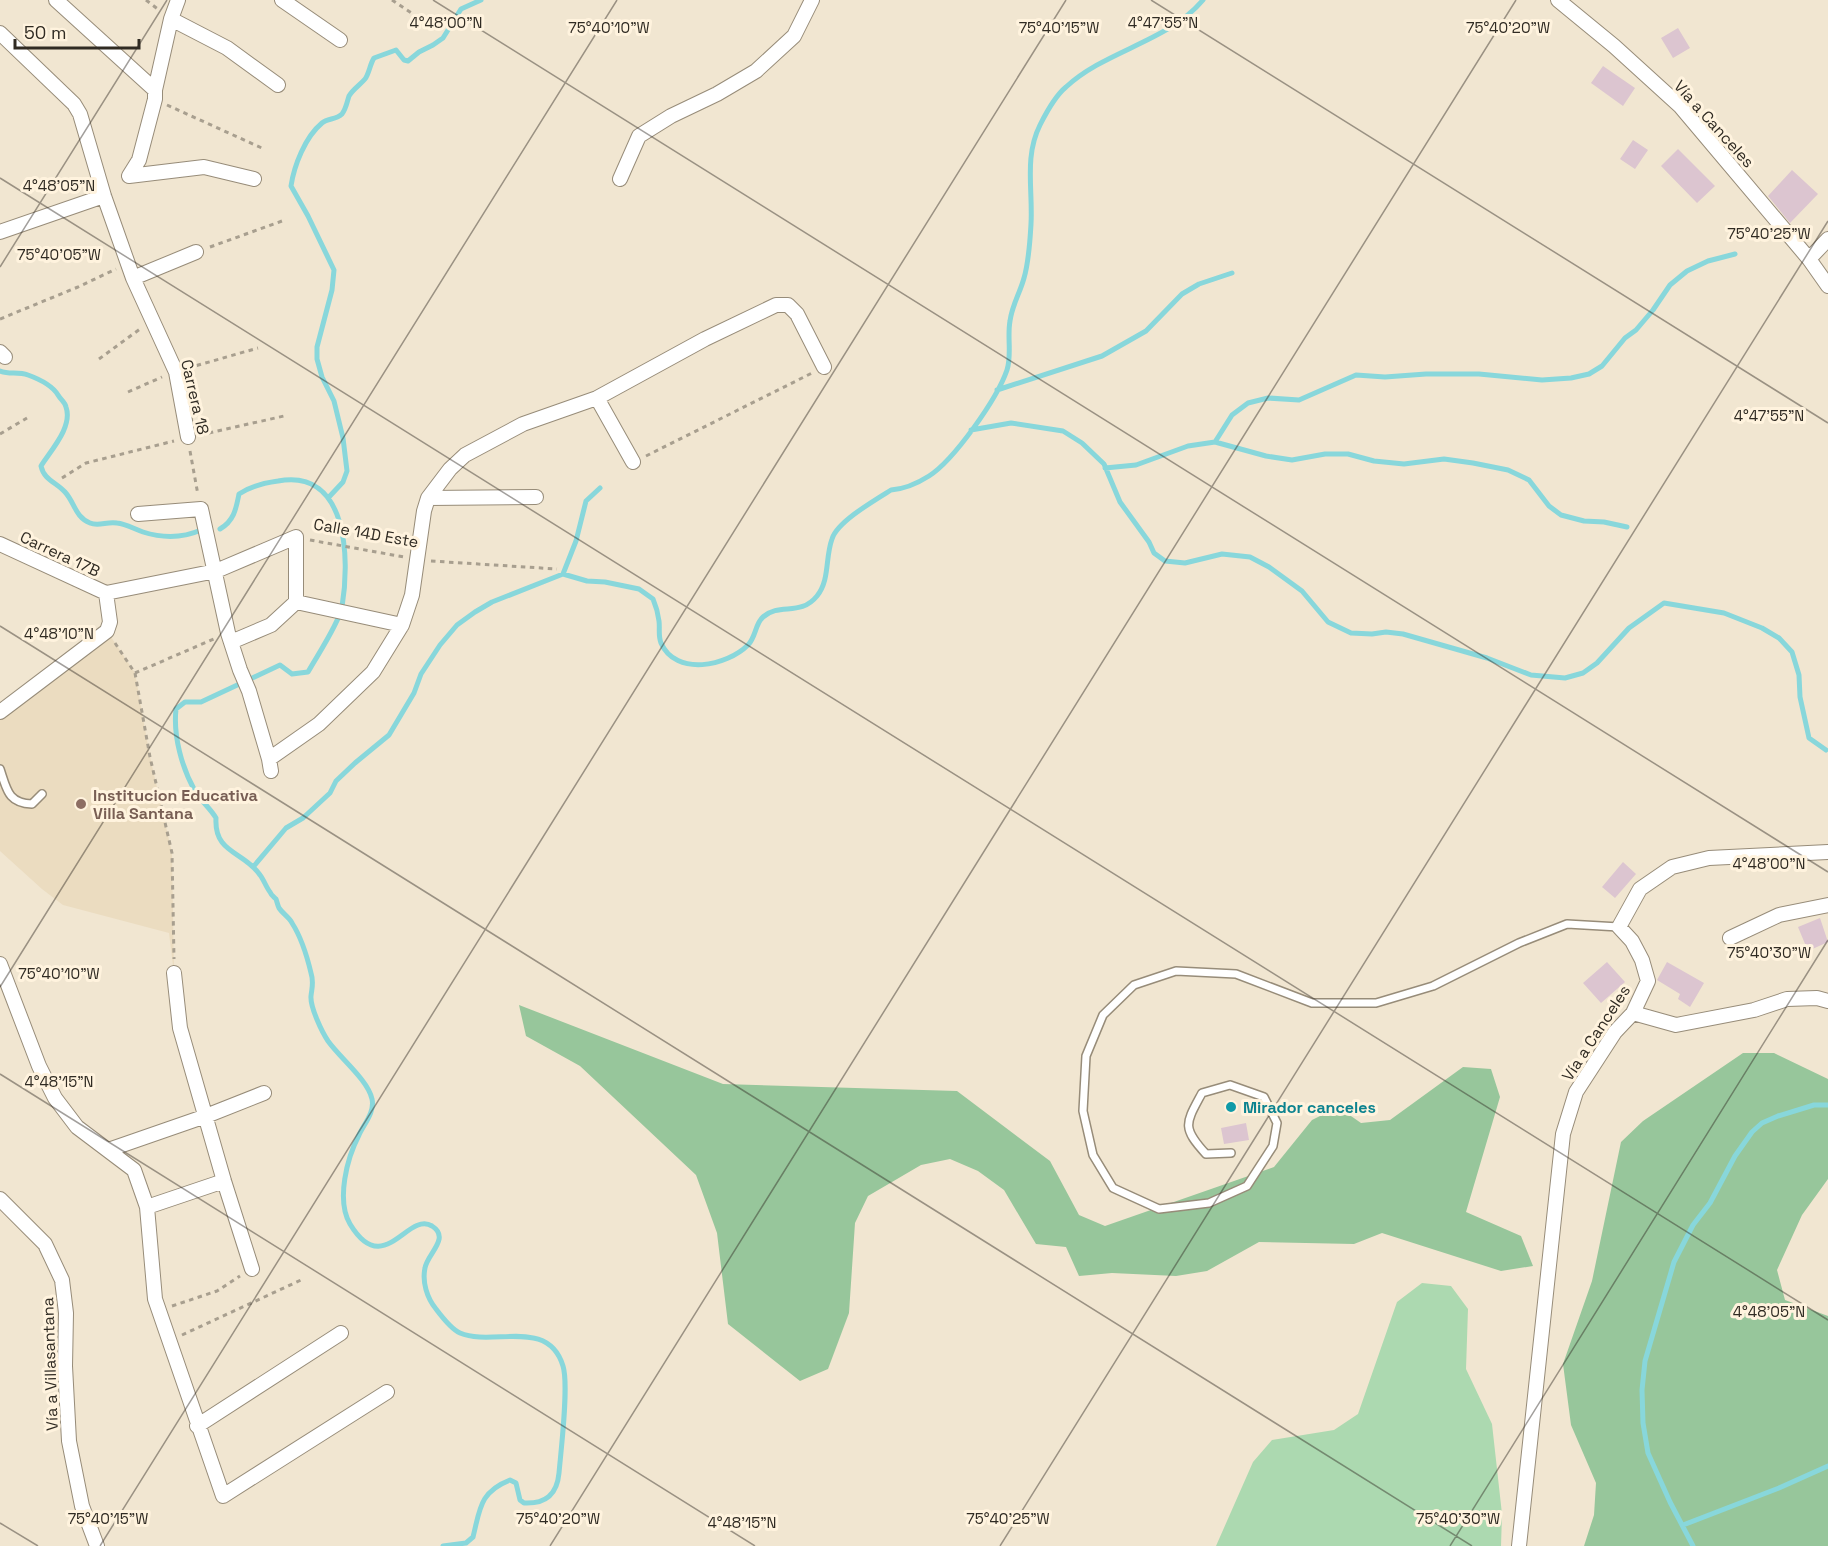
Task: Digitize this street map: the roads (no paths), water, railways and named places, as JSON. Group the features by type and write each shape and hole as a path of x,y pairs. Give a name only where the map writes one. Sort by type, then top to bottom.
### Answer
{"street":[{"path":"56,0 155,95"},
{"path":"178,0 171,19 139,160 129,176 204,167 254,179"},
{"path":"282,0 340,40"},
{"path":"620,179 639,136 671,116 717,94 756,71 794,36 812,0"},
{"name":"Vía a Canceles","path":"1558,0 1614,46 1680,106 1809,259 1828,286"},
{"path":"171,19 227,48 278,85"},
{"name":"Carrera 18","path":"0,33 74,104 80,114 104,196 133,278 176,372 188,437"},
{"path":"0,232 104,196"},
{"path":"1809,259 1828,239"},
{"path":"133,278 196,252"},
{"path":"138,514 201,509 230,637 249,691 270,765 319,724 373,672 402,626 412,595 424,511 428,498 450,469 465,456 523,424 597,398 705,339 776,305 788,305 797,314 824,367"},
{"path":"597,398 633,462"},
{"path":"428,498 536,497"},
{"name":"Calle 14D Este","path":"106,593 216,571 296,537 296,602"},
{"name":"Carrera 17B","path":"0,544 106,593"},
{"path":"0,712 107,631 111,622 106,593"},
{"path":"230,637 271,625 296,602 402,626"},
{"path":"1619,927 1640,889 1672,867 1709,858 1828,852"},
{"path":"1730,938 1779,915 1828,905"},
{"name":"Vía a Canceles","path":"1519,1546 1563,1134 1576,1092 1615,1032 1633,1013 1648,981 1642,960 1632,940 1619,927"},
{"path":"0,964 39,1065 55,1098 77,1127 134,1170 147,1207 155,1299 223,1496 387,1392"},
{"path":"174,973 180,1028 224,1182 252,1269"},
{"path":"1633,1013 1676,1025 1754,1010 1786,999 1817,998 1828,1001"},
{"path":"108,1150 264,1093"},
{"path":"147,1207 224,1182"},
{"name":"Vía a Villasantana","path":"0,1199 45,1244 62,1280 66,1313 65,1366 69,1441 82,1506 97,1546"},
{"path":"197,1425 341,1333"}],"lane":[{"path":"0,769 8,794 19,803 32,804 42,794"},
{"path":"1231,1153 1206,1154 1190,1138 1188,1120 1202,1093 1230,1085 1264,1097 1277,1123 1273,1146 1247,1186 1209,1203 1159,1209 1113,1188 1093,1155 1083,1111 1086,1056 1103,1015 1134,985 1176,971 1236,974 1312,1003 1376,1003 1433,986 1519,943 1567,924 1619,927"}],"waterway":[{"path":"329,497 343,482 347,471 343,438 334,401 322,377 317,359 317,347 332,290 334,270 291,186 295,170 310,136 322,123 342,114 349,96 365,79 374,58 396,50 404,60 408,61 443,38 461,9 481,0"},
{"path":"254,866 286,828 303,818 330,793 336,781 389,735 414,693 421,674 440,645 457,625 492,602 563,574 587,581 639,589 653,599 659,618 660,640 668,654 678,661 702,665 728,658 748,645 763,617 776,610 804,606 817,596 826,576 830,546 835,532 857,512 891,490 916,483 939,468 974,428 1002,382 1008,364 1011,315 1024,278 1028,258 1032,149 1040,125 1051,105 1062,91 1082,74 1172,26 1203,0"},
{"path":"1215,442 1232,415 1248,403 1268,398 1299,400 1356,375 1385,377 1479,374 1542,380 1589,374 1602,366 1625,338 1636,330 1653,310 1670,285 1687,271 1708,261 1735,254"},
{"path":"997,390 1102,356 1146,331 1182,294 1199,284 1232,273"},
{"path":"0,371 24,374 41,380 52,388 65,404 67,415 64,430 41,466 45,475 65,492 81,517 90,523 120,524 143,532 165,536 187,535 201,530"},
{"path":"971,430 1011,423 1063,431 1082,443 1104,464 1120,502 1149,542 1154,553 1165,561 1185,563 1222,554 1250,557 1269,567 1302,591 1328,622 1351,633 1403,634 1487,658 1531,675 1565,678 1583,673 1597,663 1629,628 1664,603 1724,613 1762,628 1779,638 1792,652 1799,675 1800,697 1809,738 1826,750"},
{"path":"1105,468 1136,465 1188,446 1215,442 1266,456 1292,460 1325,454 1348,454 1374,461 1404,464 1444,459 1508,470 1529,480 1549,506 1561,515 1627,527"},
{"path":"220,529 231,518 239,494 244,491 278,481 301,481 319,488 331,502 339,521 344,543 342,607 308,672 292,674 280,665 201,702 185,702 176,709 175,719 182,762 190,782 197,795 216,818 217,830 225,846 253,867 276,899 279,908 295,928 312,976 311,1001 314,1013 328,1041 365,1084 372,1099 371,1113 355,1144 347,1167 344,1203 350,1224 362,1240 374,1246 384,1245 413,1227 423,1224 432,1226 437,1231 439,1241 424,1273 426,1290 436,1309 453,1329 473,1336 518,1336 545,1342 556,1351 565,1375 563,1434 558,1481 553,1492 544,1500 524,1503 520,1500 516,1483 510,1480 492,1490 482,1503 473,1537 466,1543 443,1546"},
{"path":"563,574 576,541 586,501 600,488"},
{"path":"1693,1546 1648,1453 1643,1423 1642,1390 1645,1361 1674,1262 1693,1225 1710,1203 1735,1156 1752,1132 1762,1123 1778,1116 1814,1105 1828,1105"},
{"path":"1683,1525 1779,1488 1828,1466"}],"place":[{"name":"Institucion Educativa Villa Santana","path":"81,804"},
{"name":"Mirador canceles","path":"1231,1107"}]}
